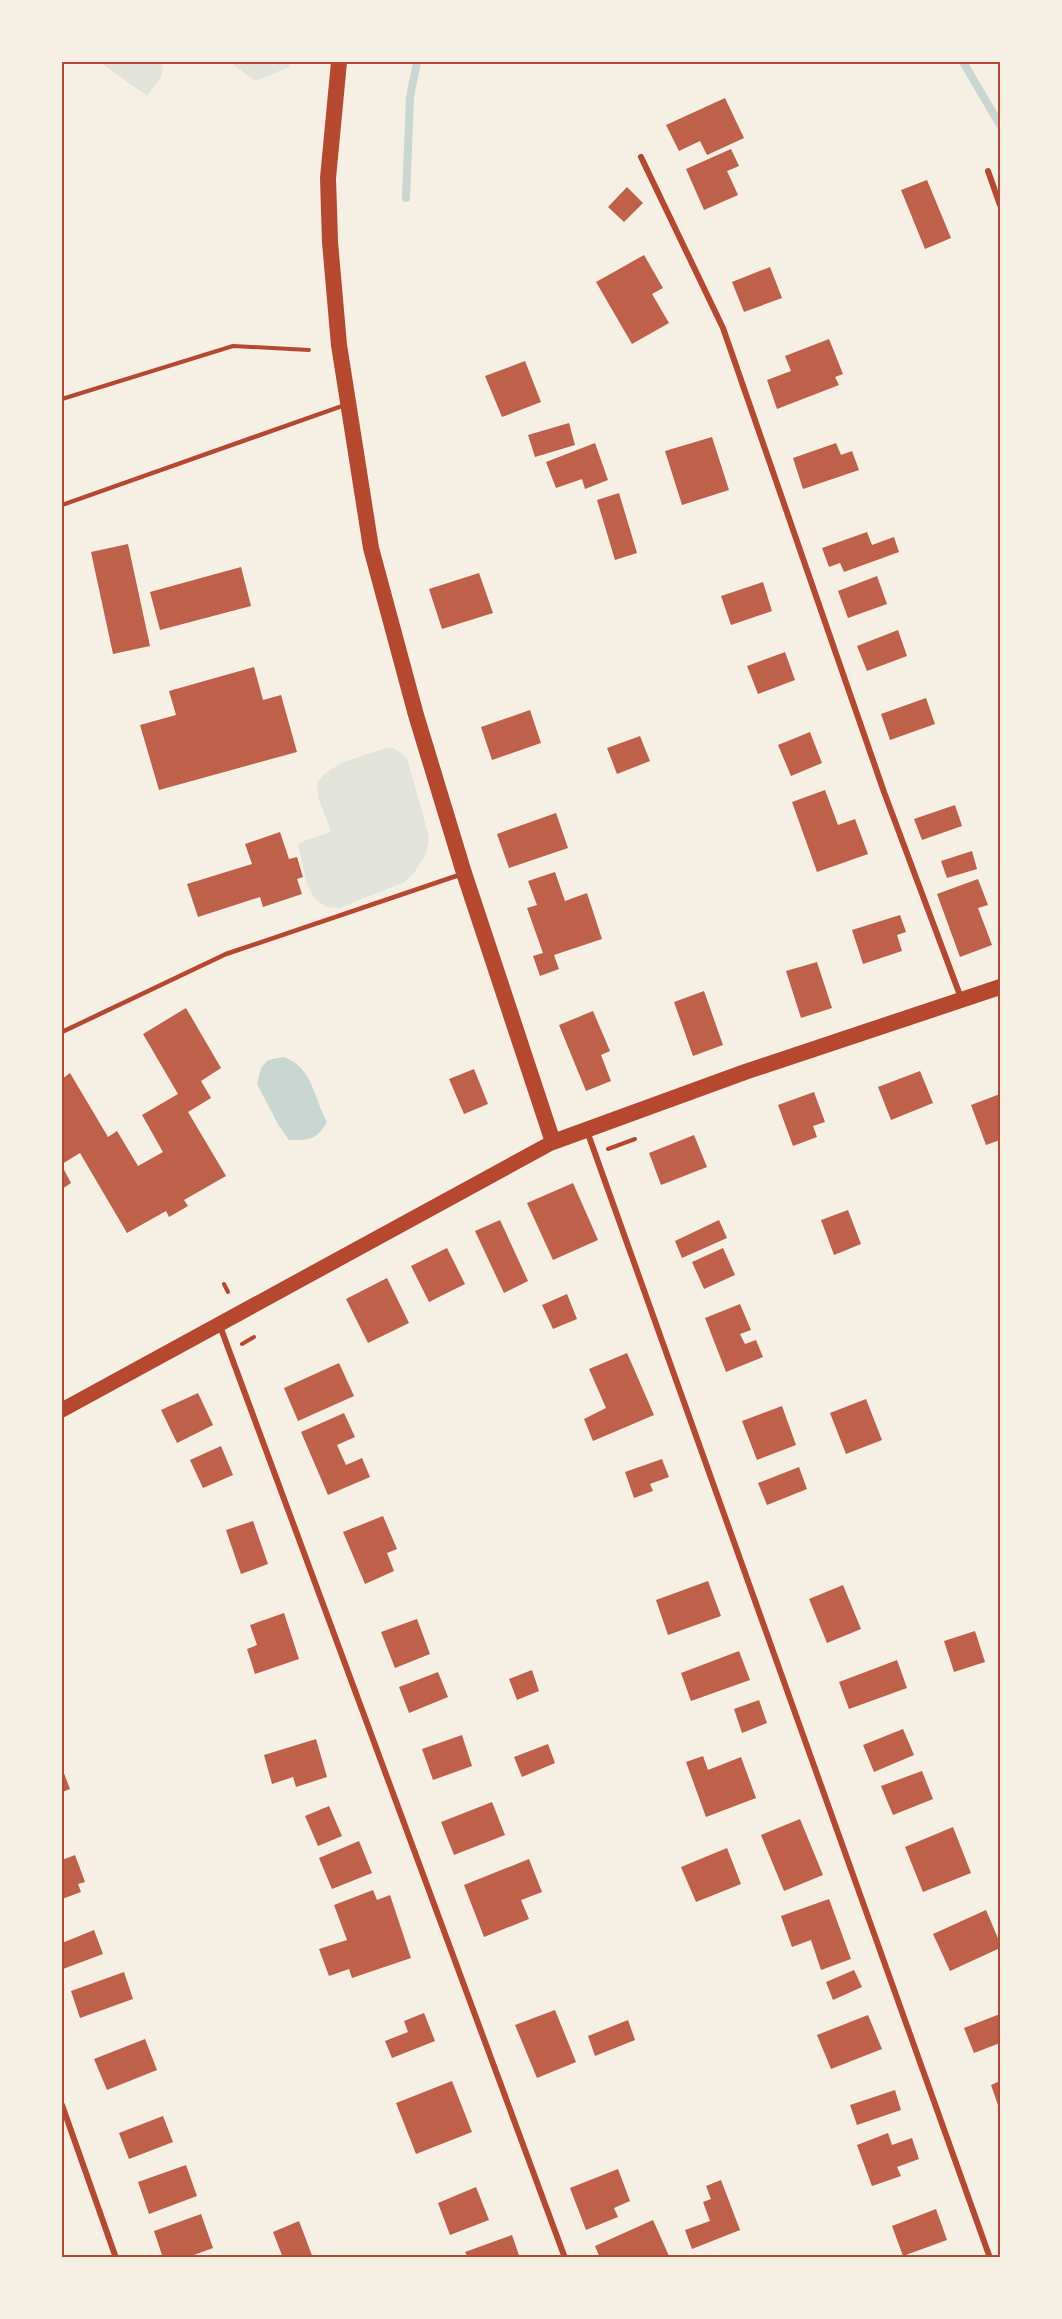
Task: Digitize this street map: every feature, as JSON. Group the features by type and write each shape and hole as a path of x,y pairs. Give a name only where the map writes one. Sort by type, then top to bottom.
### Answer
{"highway":[{"path":"339,62 328,178 330,242 338,333 371,548 416,715 553,1142 745,1072 1000,987"}],"main road":[{"path":"62,1410 553,1142"}],"street":[{"path":"641,157 723,328 884,792 961,999"},
{"path":"988,171 1000,205"},
{"path":"586,1130 990,2258"},
{"path":"219,1325 565,2258"},
{"path":"62,2104 116,2258"}],"lane":[{"path":"62,504 348,404"},
{"path":"62,1032 226,954 465,873"}],"path":[{"path":"62,399 233,346 309,350"},
{"path":"595,1154 635,1139"},
{"path":"224,1284 228,1292"}],"shaded area":[{"path":"100,62 163,62 162,76 147,96"},
{"path":"232,62 291,62 289,67 255,81"},
{"path":"386,748 394,748 407,758 429,837 426,854 405,882 339,908 326,907 315,899 307,884 298,845 331,832 318,797 317,782 331,769"},
{"path":"283,1057 293,1061 306,1075 327,1122 319,1133 311,1138 289,1140 257,1084 261,1068 268,1060"}],"building":[{"path":"725,98 744,138 707,155 700,141 679,151 666,125"},
{"path":"731,149 739,166 727,171 738,195 704,210 686,169"},
{"path":"927,180 951,238 925,249 901,190"},
{"path":"627,187 643,203 624,222 608,207"},
{"path":"644,255 663,288 652,294 669,323 632,344 596,282"},
{"path":"770,267 782,298 744,312 732,282"},
{"path":"829,339 843,374 835,377 839,385 777,409 767,380 791,371 785,356"},
{"path":"525,361 541,402 502,417 485,376"},
{"path":"569,423 575,445 535,457 528,435"},
{"path":"712,437 729,490 682,505 665,451"},
{"path":"595,443 608,480 585,489 582,479 556,488 546,462"},
{"path":"836,443 841,455 852,451 859,470 803,489 793,458"},
{"path":"619,493 637,553 615,560 597,500"},
{"path":"867,532 872,545 894,537 899,552 844,572 840,563 829,567 822,548"},
{"path":"128,544 150,646 113,654 91,552"},
{"path":"241,567 251,606 160,630 150,592"},
{"path":"479,573 493,613 442,629 429,589"},
{"path":"877,576 887,604 848,618 838,591"},
{"path":"763,582 772,611 731,625 721,596"},
{"path":"898,630 907,656 867,671 857,646"},
{"path":"785,652 795,680 758,694 747,666"},
{"path":"254,667 263,700 281,695 297,752 159,790 140,725 176,715 169,691"},
{"path":"926,698 935,724 890,740 881,714"},
{"path":"530,710 541,743 492,760 481,727"},
{"path":"810,732 822,763 791,776 778,745"},
{"path":"640,736 650,761 617,774 607,748"},
{"path":"825,790 838,825 855,819 868,854 817,872 792,802"},
{"path":"955,805 962,826 922,840 914,819"},
{"path":"556,813 568,848 509,868 497,834"},
{"path":"280,832 289,859 297,857 303,877 297,879 302,894 263,907 260,897 198,917 187,884 252,864 245,844"},
{"path":"972,851 977,869 947,878 941,861"},
{"path":"555,872 565,901 587,893 602,939 554,955 559,969 540,976 533,956 543,953 527,908 537,905 528,881"},
{"path":"978,879 988,905 978,908 992,945 960,957 937,894"},
{"path":"900,915 906,932 897,935 902,951 863,964 852,930"},
{"path":"817,962 832,1008 801,1018 786,971"},
{"path":"704,991 723,1045 693,1056 674,1002"},
{"path":"186,1008 221,1068 201,1081 211,1098 188,1112 226,1176 184,1200 188,1206 169,1217 166,1211 127,1233 80,1153 62,1164 62,1079 70,1073 108,1137 117,1131 138,1166 163,1152 142,1115 178,1094 143,1034"},
{"path":"593,1011 610,1051 601,1055 611,1081 586,1091 559,1025"},
{"path":"474,1069 488,1104 464,1114 449,1079"},
{"path":"920,1071 933,1103 891,1120 878,1087"},
{"path":"814,1092 825,1122 813,1126 817,1137 793,1146 778,1105"},
{"path":"1000,1094 1000,1140 986,1145 971,1105"},
{"path":"694,1135 707,1167 661,1185 649,1153"},
{"path":"62,1166 71,1183 62,1189"},
{"path":"573,1183 598,1240 553,1260 527,1203"},
{"path":"848,1210 861,1244 834,1255 821,1220"},
{"path":"500,1220 528,1281 504,1293 475,1231"},
{"path":"719,1220 727,1238 682,1258 675,1241"},
{"path":"447,1248 465,1284 429,1302 411,1266"},
{"path":"723,1248 735,1275 704,1289 692,1262"},
{"path":"387,1278 409,1323 368,1343 346,1299"},
{"path":"567,1294 577,1319 553,1329 542,1305"},
{"path":"740,1304 751,1330 740,1334 745,1344 756,1340 763,1357 726,1372 705,1318"},
{"path":"627,1353 654,1415 593,1441 584,1419 606,1408 589,1369"},
{"path":"339,1363 354,1396 298,1421 284,1388"},
{"path":"198,1393 213,1425 177,1443 161,1410"},
{"path":"866,1399 882,1440 846,1454 830,1413"},
{"path":"782,1406 796,1445 757,1460 742,1421"},
{"path":"344,1413 355,1437 337,1445 346,1465 362,1458 370,1477 328,1495 301,1432"},
{"path":"221,1446 233,1475 203,1488 190,1460"},
{"path":"662,1459 669,1477 650,1484 653,1491 634,1498 625,1472"},
{"path":"799,1467 807,1489 767,1505 758,1483"},
{"path":"383,1516 397,1549 387,1553 394,1571 365,1584 343,1532"},
{"path":"253,1521 268,1564 241,1574 226,1530"},
{"path":"708,1581 721,1616 668,1635 656,1600"},
{"path":"843,1585 861,1629 827,1643 809,1599"},
{"path":"284,1613 299,1659 255,1674 247,1649 257,1645 250,1625"},
{"path":"417,1619 430,1654 395,1668 381,1632"},
{"path":"975,1631 985,1662 954,1672 944,1641"},
{"path":"739,1651 750,1680 691,1701 681,1673"},
{"path":"897,1660 907,1688 849,1709 839,1682"},
{"path":"532,1670 539,1691 517,1700 509,1679"},
{"path":"438,1672 448,1697 409,1713 399,1687"},
{"path":"759,1700 767,1723 742,1733 734,1709"},
{"path":"903,1729 914,1755 874,1772 863,1745"},
{"path":"462,1735 472,1766 433,1780 422,1749"},
{"path":"316,1739 327,1777 296,1787 293,1777 272,1784 264,1755"},
{"path":"548,1744 555,1763 522,1777 514,1757"},
{"path":"703,1756 708,1770 741,1757 756,1798 706,1817 686,1762"},
{"path":"62,1768 70,1789 62,1792"},
{"path":"922,1771 933,1799 893,1815 881,1786"},
{"path":"492,1802 505,1835 454,1855 441,1822"},
{"path":"329,1806 342,1836 318,1846 305,1816"},
{"path":"800,1819 823,1875 784,1891 761,1835"},
{"path":"953,1827 971,1873 923,1892 905,1847"},
{"path":"359,1841 372,1873 332,1889 319,1858"},
{"path":"727,1848 741,1884 696,1902 681,1867"},
{"path":"75,1855 85,1882 78,1884 81,1892 62,1899 62,1860"},
{"path":"529,1859 542,1892 521,1900 529,1919 484,1937 464,1885"},
{"path":"373,1890 377,1900 390,1895 411,1958 352,1978 349,1969 329,1976 319,1949 347,1940 334,1905"},
{"path":"829,1899 851,1959 821,1970 811,1940 792,1947 781,1916"},
{"path":"986,1910 1000,1948 950,1971 933,1934"},
{"path":"94,1930 103,1954 63,1969 62,1943"},
{"path":"854,1970 862,1987 833,2000 826,1982"},
{"path":"124,1972 133,1999 80,2018 71,1991"},
{"path":"555,2010 576,2062 537,2078 515,2025"},
{"path":"424,2013 435,2041 392,2058 385,2041 408,2032 404,2021"},
{"path":"1000,2014 1000,2043 974,2053 964,2028"},
{"path":"868,2015 882,2049 831,2069 817,2035"},
{"path":"628,2020 635,2040 595,2056 588,2036"},
{"path":"145,2039 157,2070 107,2090 94,2059"},
{"path":"452,2081 472,2132 416,2154 396,2103"},
{"path":"1000,2081 1000,2111 991,2085"},
{"path":"895,2090 901,2110 857,2125 850,2105"},
{"path":"163,2116 173,2142 129,2159 119,2133"},
{"path":"888,2133 892,2145 912,2138 919,2159 897,2167 901,2176 872,2186 857,2145"},
{"path":"186,2165 197,2196 149,2214 138,2182"},
{"path":"618,2169 630,2201 614,2208 618,2217 586,2230 570,2188"},
{"path":"721,2180 740,2230 692,2249 685,2230 710,2221 703,2202 711,2199 706,2186"},
{"path":"476,2187 489,2220 450,2235 438,2203"},
{"path":"936,2209 947,2240 903,2256 892,2226"},
{"path":"201,2214 213,2248 186,2258 163,2258 154,2231"},
{"path":"653,2220 669,2256 665,2258 600,2258 595,2246"},
{"path":"299,2221 313,2258 283,2258 273,2232"},
{"path":"512,2235 520,2258 468,2258 465,2252"}],"waterway":[{"path":"406,198 410,97 417,62"},
{"path":"963,62 1000,125"}]}
